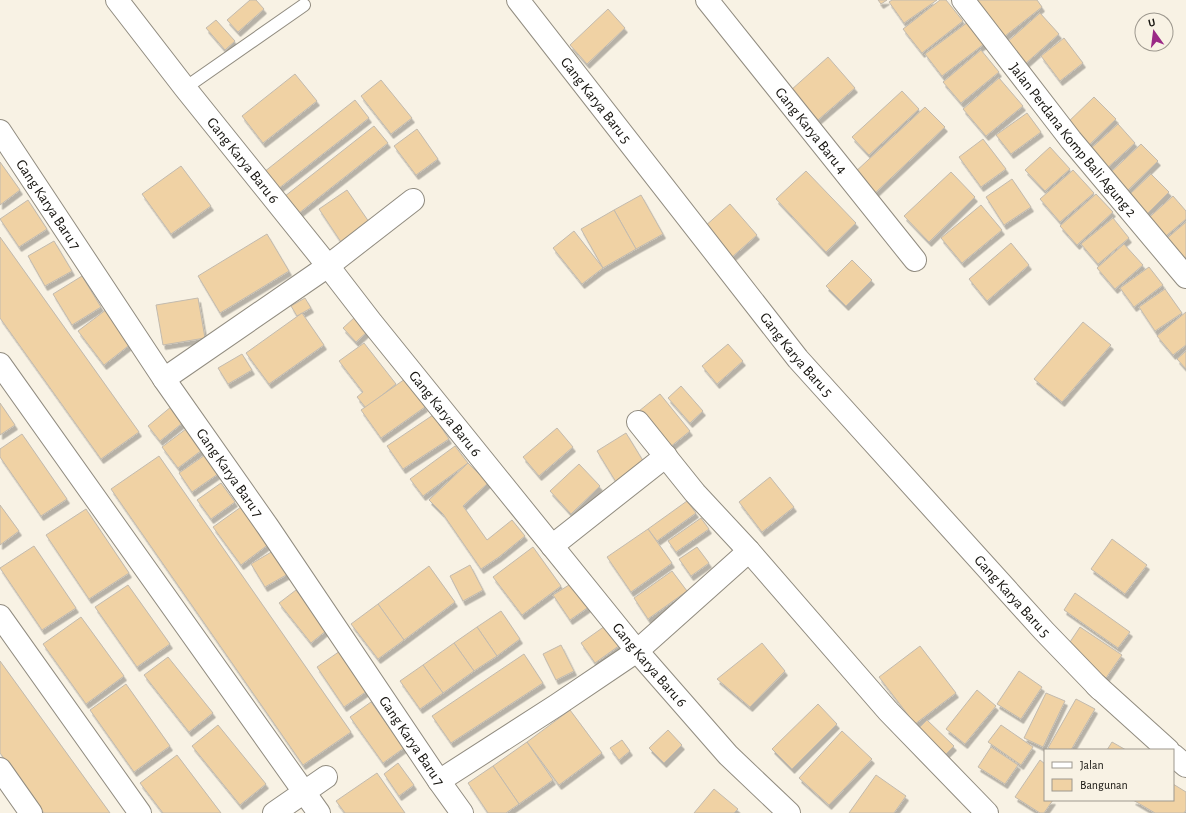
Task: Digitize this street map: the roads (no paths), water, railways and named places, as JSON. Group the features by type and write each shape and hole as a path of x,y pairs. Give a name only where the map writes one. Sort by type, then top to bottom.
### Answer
{"street":[{"name":"Gang Karya Baru 6","path":"117,0 372,323 636,651 728,755 789,813"},
{"name":"Gang Karya Baru 5","path":"518,0 798,359 1044,631 1098,687 1167,749"},
{"name":"Gang Karya Baru 4","path":"707,0 915,260"},
{"name":"Jalan Perdana Komp Bali Agung 2","path":"963,0 1071,140 1186,277"},
{"name":"Gang Karya Baru 7","path":"0,130 164,378 268,527 462,813"},
{"path":"164,378 328,266 413,200"},
{"path":"0,364 319,813"},
{"path":"638,422 696,493 749,551 888,711 987,813"},
{"path":"552,546 666,456"},
{"path":"439,781 557,705 636,651 749,551"},
{"path":"0,616 140,813"},
{"path":"1174,756 1186,766"},
{"path":"0,769 31,813"},
{"path":"274,813 326,776"}],"lane":[{"path":"185,88 304,5"}]}
